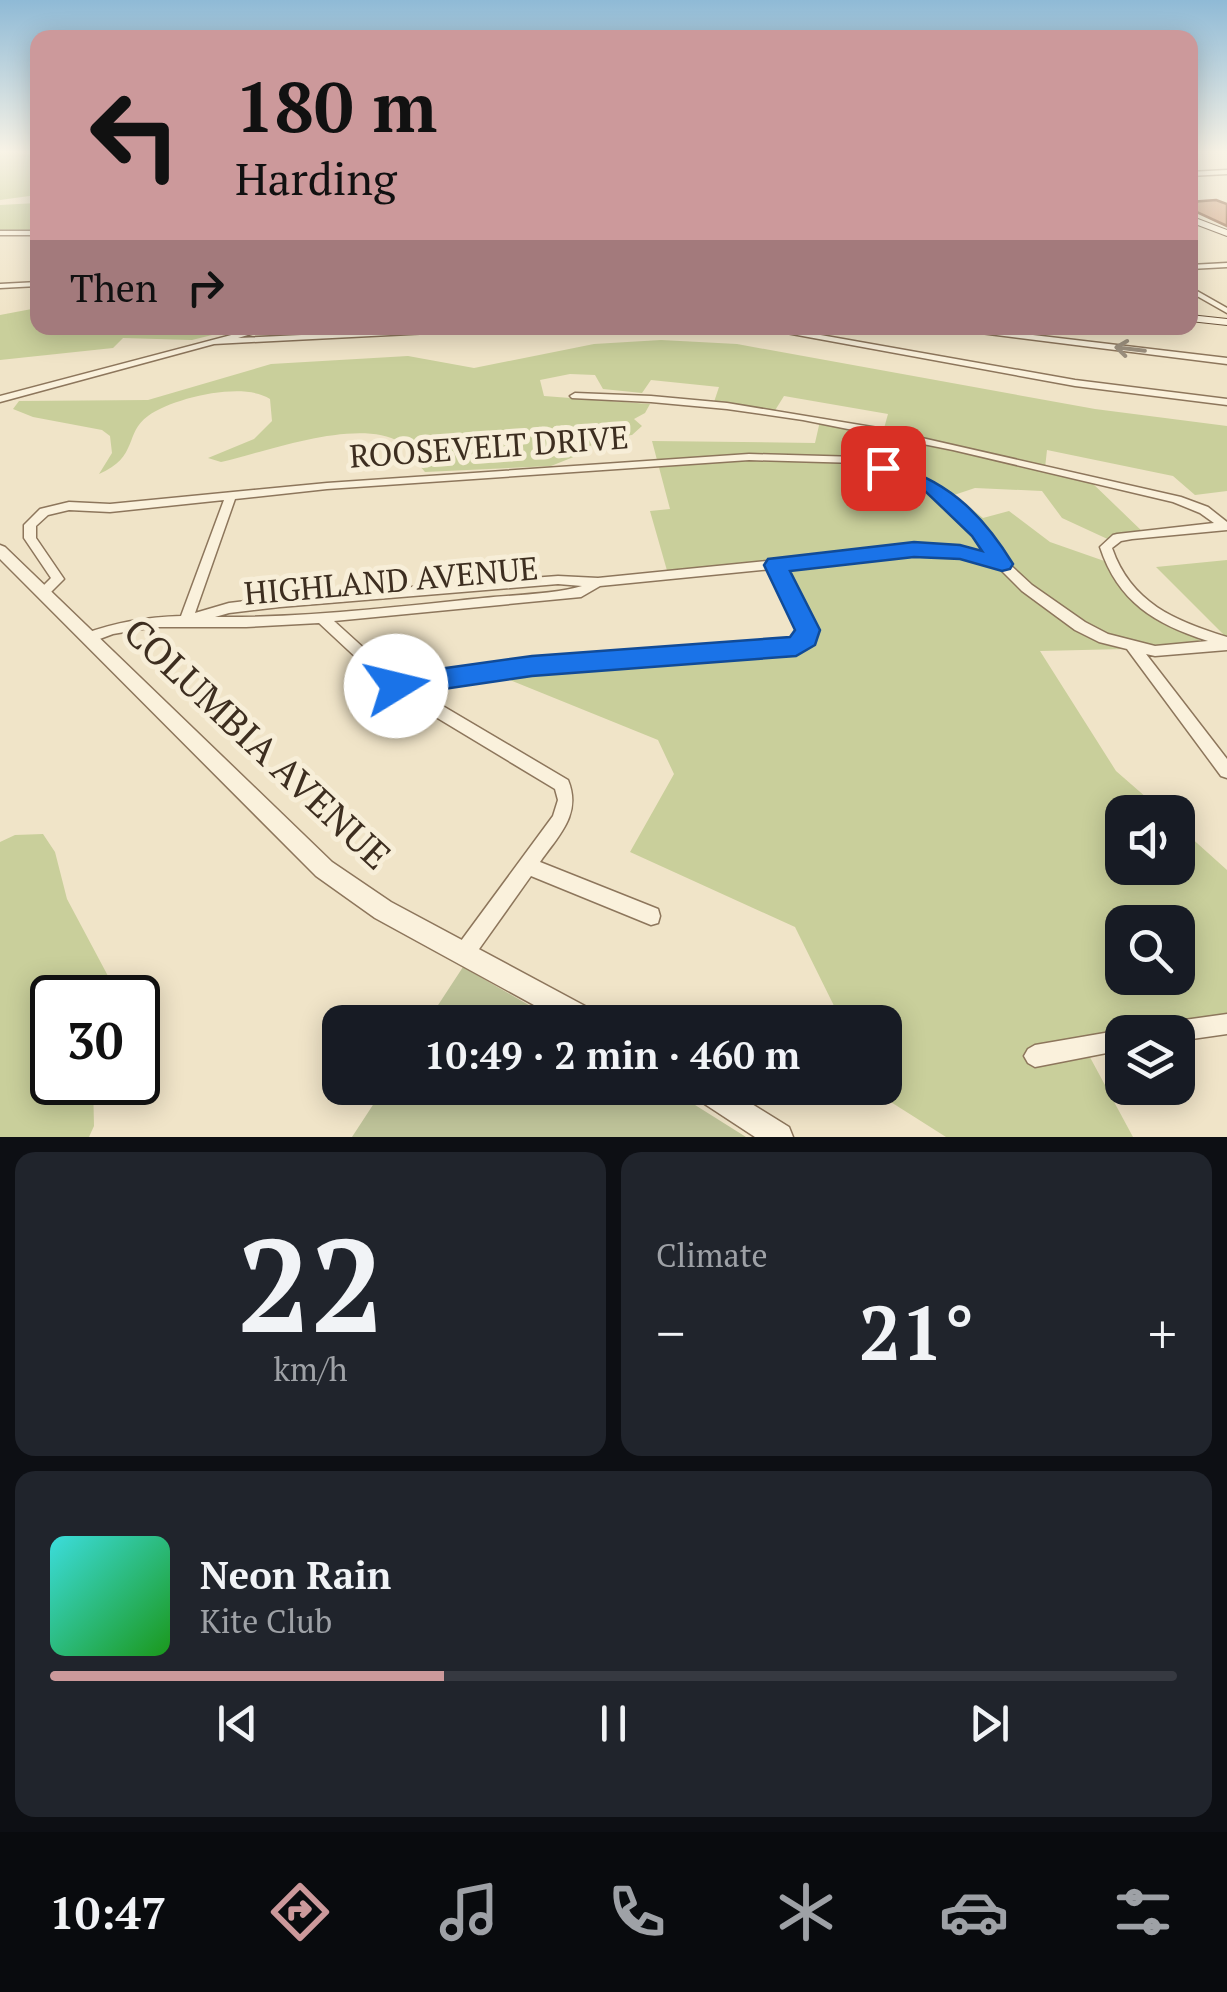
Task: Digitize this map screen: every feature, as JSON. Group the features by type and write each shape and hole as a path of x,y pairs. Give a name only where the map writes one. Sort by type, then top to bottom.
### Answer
{"main road":[{"path":"1198,221 1227,233"},
{"path":"1198,319 1227,322"}],"street":[{"path":"0,233 30,233"},
{"path":"1198,263 1204,266"},
{"path":"1198,266 1227,265"},
{"path":"0,284 30,282"},
{"path":"1198,294 1227,310"},
{"path":"0,399 238,335"},
{"path":"210,342 349,335"},
{"path":"809,335 1076,383 1227,402"},
{"path":"1004,335 1227,361"},
{"path":"575,396 654,398 862,428 1177,499 1204,510 1226,526"},
{"name":"ROOSEVELT DRIVE","path":"43,592 58,579 30,538 30,526 44,512 69,506 110,508 750,457 843,458 912,476 930,485 980,531 1002,564 1066,618 1133,647"},
{"path":"186,620 231,496"},
{"path":"1226,526 1132,535 1116,538 1106,547 1109,563 1125,587 1182,629 1227,644"},
{"name":"COLUMBIA AVENUE","path":"0,550 324,869 380,908 559,1005"},
{"name":"HIGHLAND AVENUE","path":"186,620 229,608 280,602 558,580 598,582 914,550 960,552"},
{"name":"ROOSEVELT DRIVE","path":"960,552 1002,564"},
{"path":"396,686 532,666 761,652 796,646 806,638 804,622 776,565"},
{"name":"HIGHLAND AVENUE","path":"88,638 112,627 186,620 321,617 581,592 598,582"},
{"path":"321,617 396,686 562,785 564,810 465,952"},
{"path":"1182,629 1184,648"},
{"path":"1133,647 1227,644"},
{"path":"1133,647 1227,772"},
{"path":"528,866 651,916"},
{"path":"1195,1028 1227,1024"},
{"path":"1035,1056 1105,1043"},
{"path":"729,1105 779,1137"}],"green space":[{"path":"30,204 30,231 0,230 0,205"},
{"path":"30,309 30,335 212,335 192,340 123,338 113,348 0,360 0,315"},
{"path":"661,340 737,344 1095,409 1227,426 1227,491 1195,495 1173,476 1047,450 1045,468 1088,479 1145,534 1114,542 1062,518 1042,491 975,488 954,495 983,518 1009,511 1050,542 1110,563 1125,587 1209,647 1040,651 1116,771 1144,795 1105,795 1105,885 1195,885 1195,841 1227,870 1227,1024 1195,1028 1195,1015 1105,1015 1105,1044 1085,1048 1105,1085 1105,1105 1116,1105 1133,1137 946,1137 896,1105 902,1105 902,1005 834,1005 795,927 630,852 674,774 658,740 490,672 805,643 776,565 668,574 650,511 670,509 652,441 815,443 820,421 883,432 888,414 784,396 774,412 713,405 719,387 651,380 642,393 603,389 595,375 570,374 540,380 544,396 650,404 645,413 634,419 642,426 632,435 600,439 576,456 551,466 425,472 400,442 360,433 311,439 221,462 208,458 254,439 272,421 270,399 258,394 226,392 190,398 148,416 136,430 126,453 99,474 112,453 110,436 102,430 33,417 13,409 19,401 148,400 271,364 408,356 474,368 594,344"},
{"path":"1227,560 1227,638 1156,567"},
{"path":"43,834 55,852 67,899 107,975 30,975 30,1105 94,1105 94,1126 89,1137 0,1137 0,842 15,835"},
{"path":"463,967 529,1005 438,1005"},
{"path":"373,1105 695,1105 746,1137 352,1137"}],"building":[{"path":"1198,204 1227,204 1227,226 1198,213"}],"route":[{"path":"396,686 532,666 761,652 796,646 806,638 807,630 776,565 914,550 960,552 1002,564 972,522 930,485 883,468"}]}
